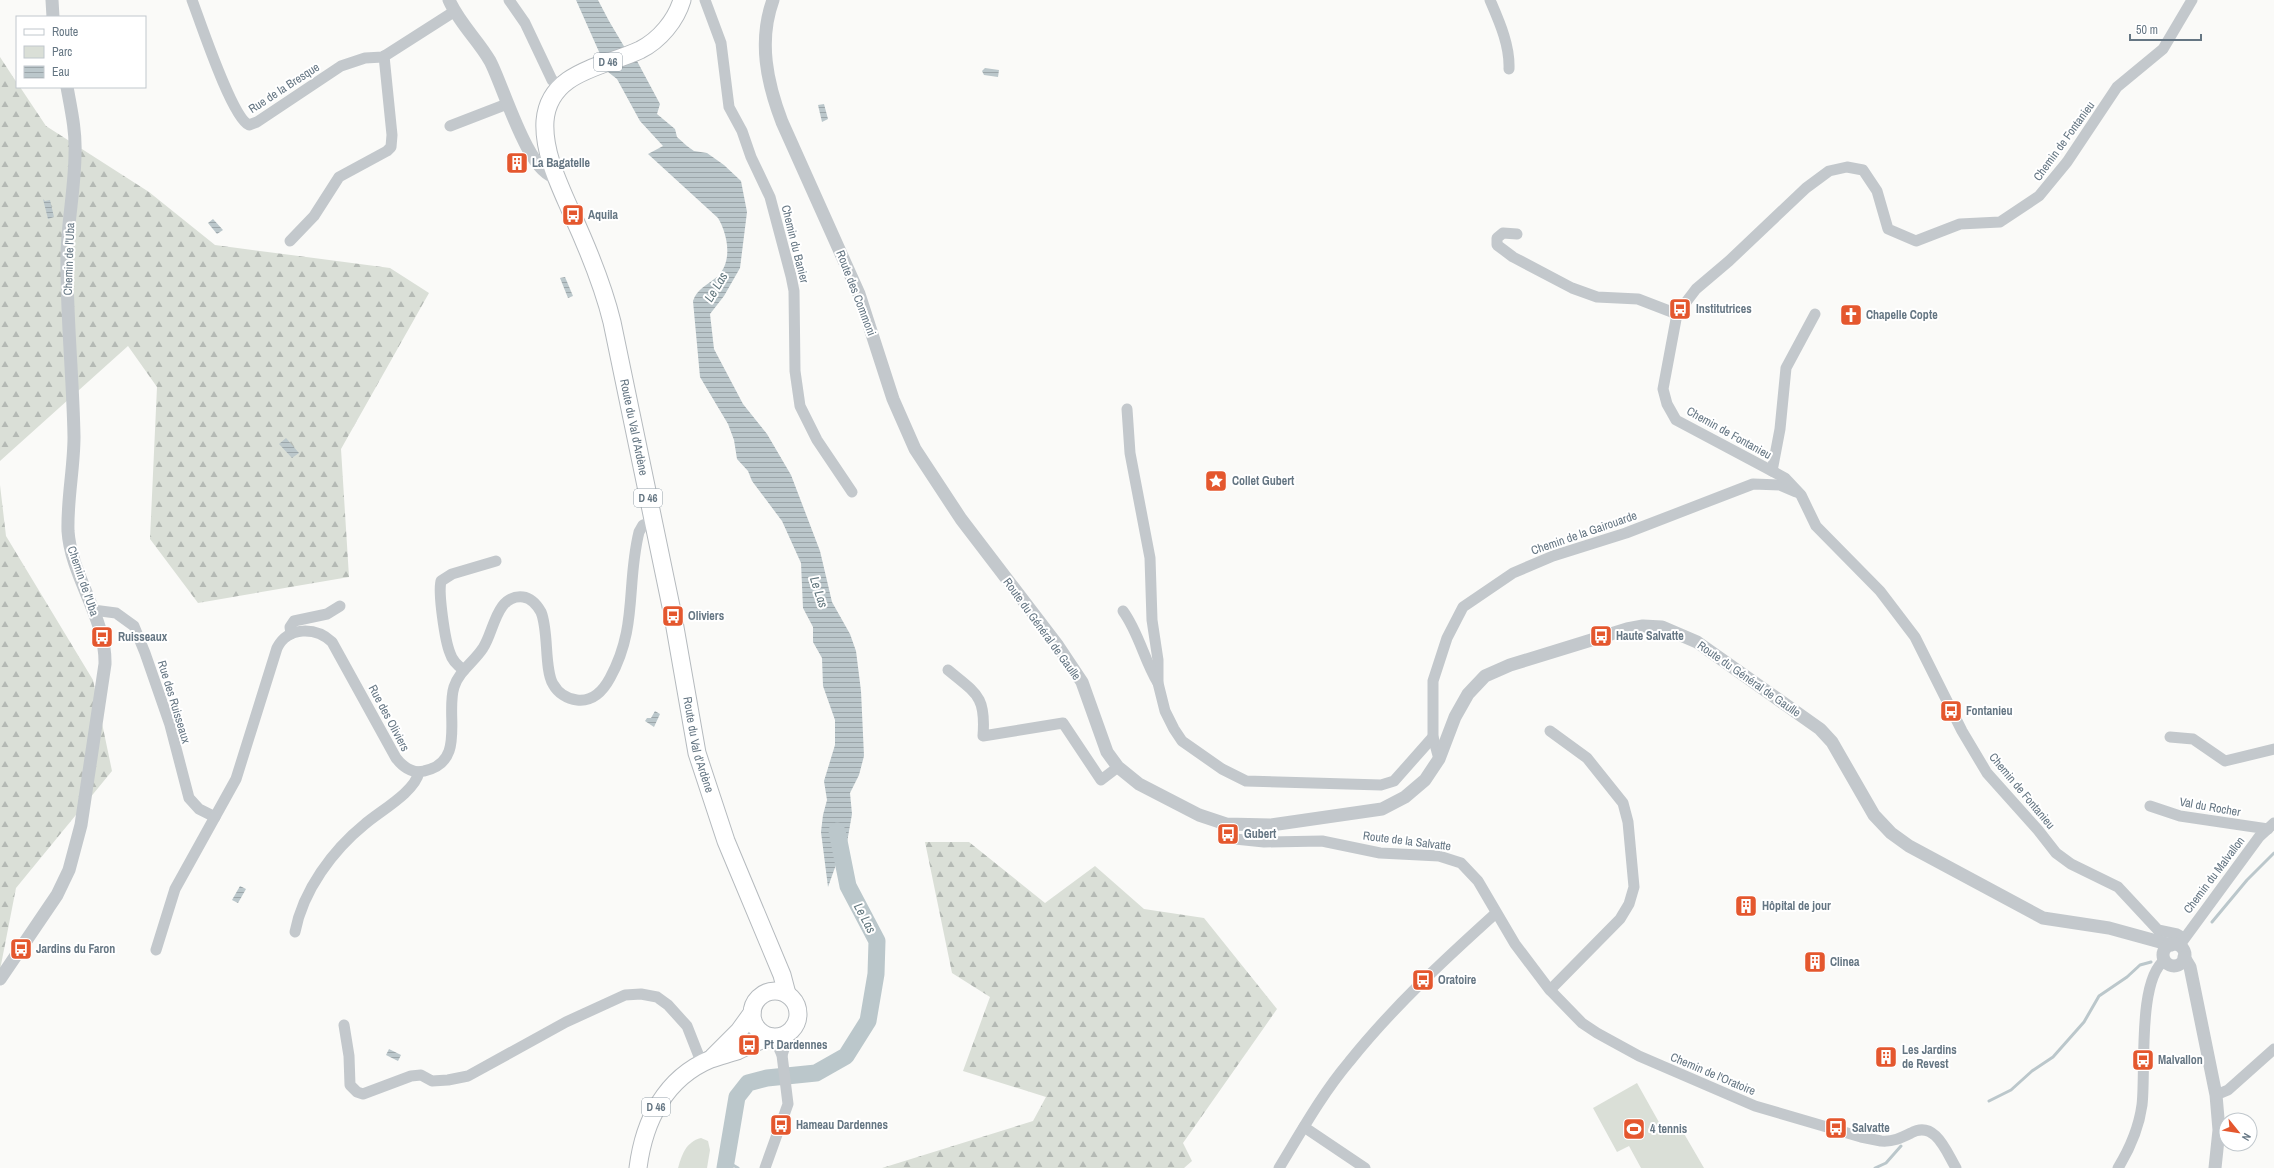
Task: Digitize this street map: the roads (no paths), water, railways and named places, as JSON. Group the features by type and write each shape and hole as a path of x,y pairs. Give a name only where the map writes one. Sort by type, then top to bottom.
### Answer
{"main road":[{"name":"Route du Val d'Ardène","path":"682,0 668,26 651,43 640,50 576,75 560,86 550,103 545,122 556,177 598,275 609,310 673,616 696,753 714,810 772,954 782,975 787,994"},
{"name":"Route du Val d'Ardène","path":"764,994 770,985 773,976 772,954"},
{"path":"776,991 787,994 797,1005 798,1012 795,1026 778,1035 760,1031 756,1026 752,1013 754,1006 764,994 776,991"},
{"name":"D 46","path":"638,1168 644,1133 651,1116 677,1081 706,1062 731,1040 752,1013"},
{"name":"D 46","path":"706,1062 778,1035"}],"street":[{"path":"52,0 53,16"},
{"name":"Rue de la Bresque","path":"192,0 219,74 242,120 249,125 255,124 341,66 365,58 384,56 452,5"},
{"path":"509,0 524,23 552,80 560,86"},
{"name":"Chemin du Banier","path":"705,0 721,44 729,107 742,131 751,157 770,197 792,276 794,291 795,371 800,406 817,440 852,492"},
{"name":"Route des Commoni","path":"773,0 766,28 765,52 772,95 782,122 859,294 893,399 910,439 926,468 997,568"},
{"path":"1490,0 1507,50 1509,69"},
{"name":"Chemin de Fontanieu","path":"2175,952 2177,934 2158,930 2118,887 2071,864 2056,853 2038,830 1987,773 1962,731 1915,637 1880,591 1816,526 1801,495 1785,478 1676,420 1667,404 1663,389 1677,314 1696,289 1729,262 1806,188 1829,171 1847,167 1863,170 1877,191 1888,230 1916,241 1960,224 2000,222 2039,196 2067,162 2117,87 2163,49 2192,0"},
{"path":"452,5 489,59 507,104 539,164 546,173 556,177"},
{"path":"290,241 314,216 339,177 387,152 391,147 392,134 384,56"},
{"name":"Chemin de l'Uba","path":"0,979 60,889 68,870 80,833 102,698 105,664 104,646 93,610 71,551 68,529 74,443 68,332 67,261 76,153 75,131 68,88"},
{"path":"450,126 507,104"},
{"path":"1516,234 1503,233 1497,238 1497,245 1513,257 1538,268 1572,288 1597,297 1638,299 1677,314"},
{"path":"1772,471 1780,429 1786,368 1815,314"},
{"path":"1126,409 1130,453 1150,558 1152,620 1158,660 1158,683 1165,711 1182,741 1222,768 1246,781 1381,785 1394,781 1433,737"},
{"name":"Chemin de la Gairouarde","path":"1438,758 1433,737 1433,681 1447,638 1463,607 1507,578 1553,556 1626,533 1753,484 1780,485 1801,495"},
{"path":"294,932 307,897 329,862 360,828 410,787 419,772 430,769 440,763 450,751 452,693 455,683 486,644 498,612 504,604 514,598 525,597 535,603 544,617 550,675 554,686 571,699 587,700 596,696 609,681 624,650 629,628 638,537 643,525 653,520"},
{"path":"464,670 455,662 449,652 440,593 441,581 449,575 496,561"},
{"name":"Route du Général de Gaulle","path":"997,568 1058,646 1082,682 1107,752 1118,767 1139,784 1174,803 1199,815 1226,824 1271,825 1382,810 1405,797 1425,780 1438,758 1454,717 1468,694 1485,676 1510,665 1627,629 1643,626 1662,627 1697,642 1820,729 1832,742 1874,815 1891,833 1909,846 2043,918 2109,928 2148,939 2175,952 2190,967 2216,1095 2219,1130 2215,1168"},
{"path":"156,950 175,889 242,765 277,648 283,639 291,634 290,627 294,621 327,614 340,606"},
{"name":"Rue des Ruisseaux","path":"93,610 116,613 134,626 168,720 189,798 199,809 215,817"},
{"path":"1123,610 1132,623 1158,683"},
{"name":"Rue des Oliviers","path":"291,634 305,631 317,632 332,642 396,758 404,767 419,772"},
{"path":"948,670 977,693 984,716 983,736 1063,722 1101,780 1118,767"},
{"path":"1550,731 1587,758 1623,803 1628,822 1634,888 1630,904 1620,919 1550,990"},
{"path":"2170,737 2193,739 2225,760 2274,749"},
{"name":"Val du Rocher","path":"2150,806 2180,816 2271,826"},
{"name":"Route de la Salvatte","path":"1226,824 1228,834 1235,839 1264,842 1322,841 1380,853 1426,855 1449,858 1461,863 1478,881 1496,913"},
{"name":"Chemin du Malvallon","path":"2175,952 2259,837 2271,826"},
{"path":"1279,1168 1333,1082 1384,1020 1423,980 1496,913"},
{"name":"Chemin de l'Oratoire","path":"1496,913 1520,950 1550,990 1582,1023 1597,1033 1639,1056 1766,1110 1873,1140 1893,1141 1920,1128 1928,1129 1934,1133 1956,1168"},
{"path":"2118,1168 2131,1141 2142,1108 2145,1017 2155,974 2160,963 2175,952"},
{"path":"344,1025 349,1056 350,1085 357,1092 363,1094 411,1076 421,1076 432,1081 448,1080 468,1076 566,1022 625,995 641,994 657,997 668,1005 687,1026 706,1062"},
{"path":"765,1168 788,1104 778,1035"},
{"path":"778,1035 782,1058"},
{"path":"2216,1095 2228,1090 2274,1049"},
{"path":"1304,1128 1365,1168"}],"water":[{"path":"576,0 598,0 625,48 637,61 660,104 657,114 675,129 677,137 694,151 707,153 724,165 741,181 747,212 740,268 724,296 710,314 714,349 743,404 767,434 791,475 820,551 832,602 850,634 856,651 861,691 864,756 859,775 850,793 852,814 846,848 838,859 828,887 821,832 827,800 824,781 835,745 835,720 823,686 822,658 813,642 813,627 803,608 801,563 782,521 752,481 748,471 737,459 734,440 728,424 700,377 693,301 697,293 717,277 722,271 727,256 724,232 718,218 648,154 663,146 640,121 617,79 608,72"},
{"path":"985,68 999,70 998,77 984,75 982,71"},
{"path":"824,104 828,119 822,122 818,105"},
{"path":"43,199 45,201 50,200 54,217 48,219"},
{"path":"213,219 223,230 217,234 208,223"},
{"path":"565,277 573,296 568,298 560,278"},
{"path":"286,438 299,453 292,458 279,444"},
{"path":"655,711 660,714 654,727 645,721 647,718 651,718"},
{"path":"240,886 246,889 238,903 232,900"},
{"path":"389,1049 401,1055 398,1061 386,1055"}],"waterway":[{"name":"Le Las","path":"725,1168 737,1097 748,1083 767,1078 816,1073 846,1056 868,1021 876,974 877,941 848,886 837,831"},
{"path":"2212,922 2247,880 2274,853"},
{"path":"1989,1101 2011,1090 2032,1071 2053,1057 2084,1022 2099,996 2127,977 2140,965 2151,962"},
{"path":"1875,1168 1886,1163 1901,1146"},
{"path":"726,1161 738,1168"}],"place":[{"name":"La Bagatelle","path":"517,163"},
{"name":"Aquila","path":"573,215"},
{"name":"Institutrices","path":"1680,309"},
{"name":"Chapelle Copte","path":"1851,315"},
{"name":"Collet Gubert","path":"1216,481"},
{"name":"Oliviers","path":"673,616"},
{"name":"Haute Salvatte","path":"1601,636"},
{"name":"Ruisseaux","path":"102,637"},
{"name":"Fontanieu","path":"1951,711"},
{"name":"Gubert","path":"1228,834"},
{"name":"Hôpital de jour","path":"1746,906"},
{"name":"Jardins du Faron","path":"21,949"},
{"name":"Clinea","path":"1815,962"},
{"name":"Oratoire","path":"1423,980"},
{"name":"Pt Dardennes","path":"749,1045"},
{"name":"Les Jardins de Revest","path":"1886,1057"},
{"name":"Malvallon","path":"2143,1060"},
{"name":"Hameau Dardennes","path":"781,1125"},
{"name":"Salvatte","path":"1836,1128"},
{"name":"4 tennis","path":"1634,1129"}]}
